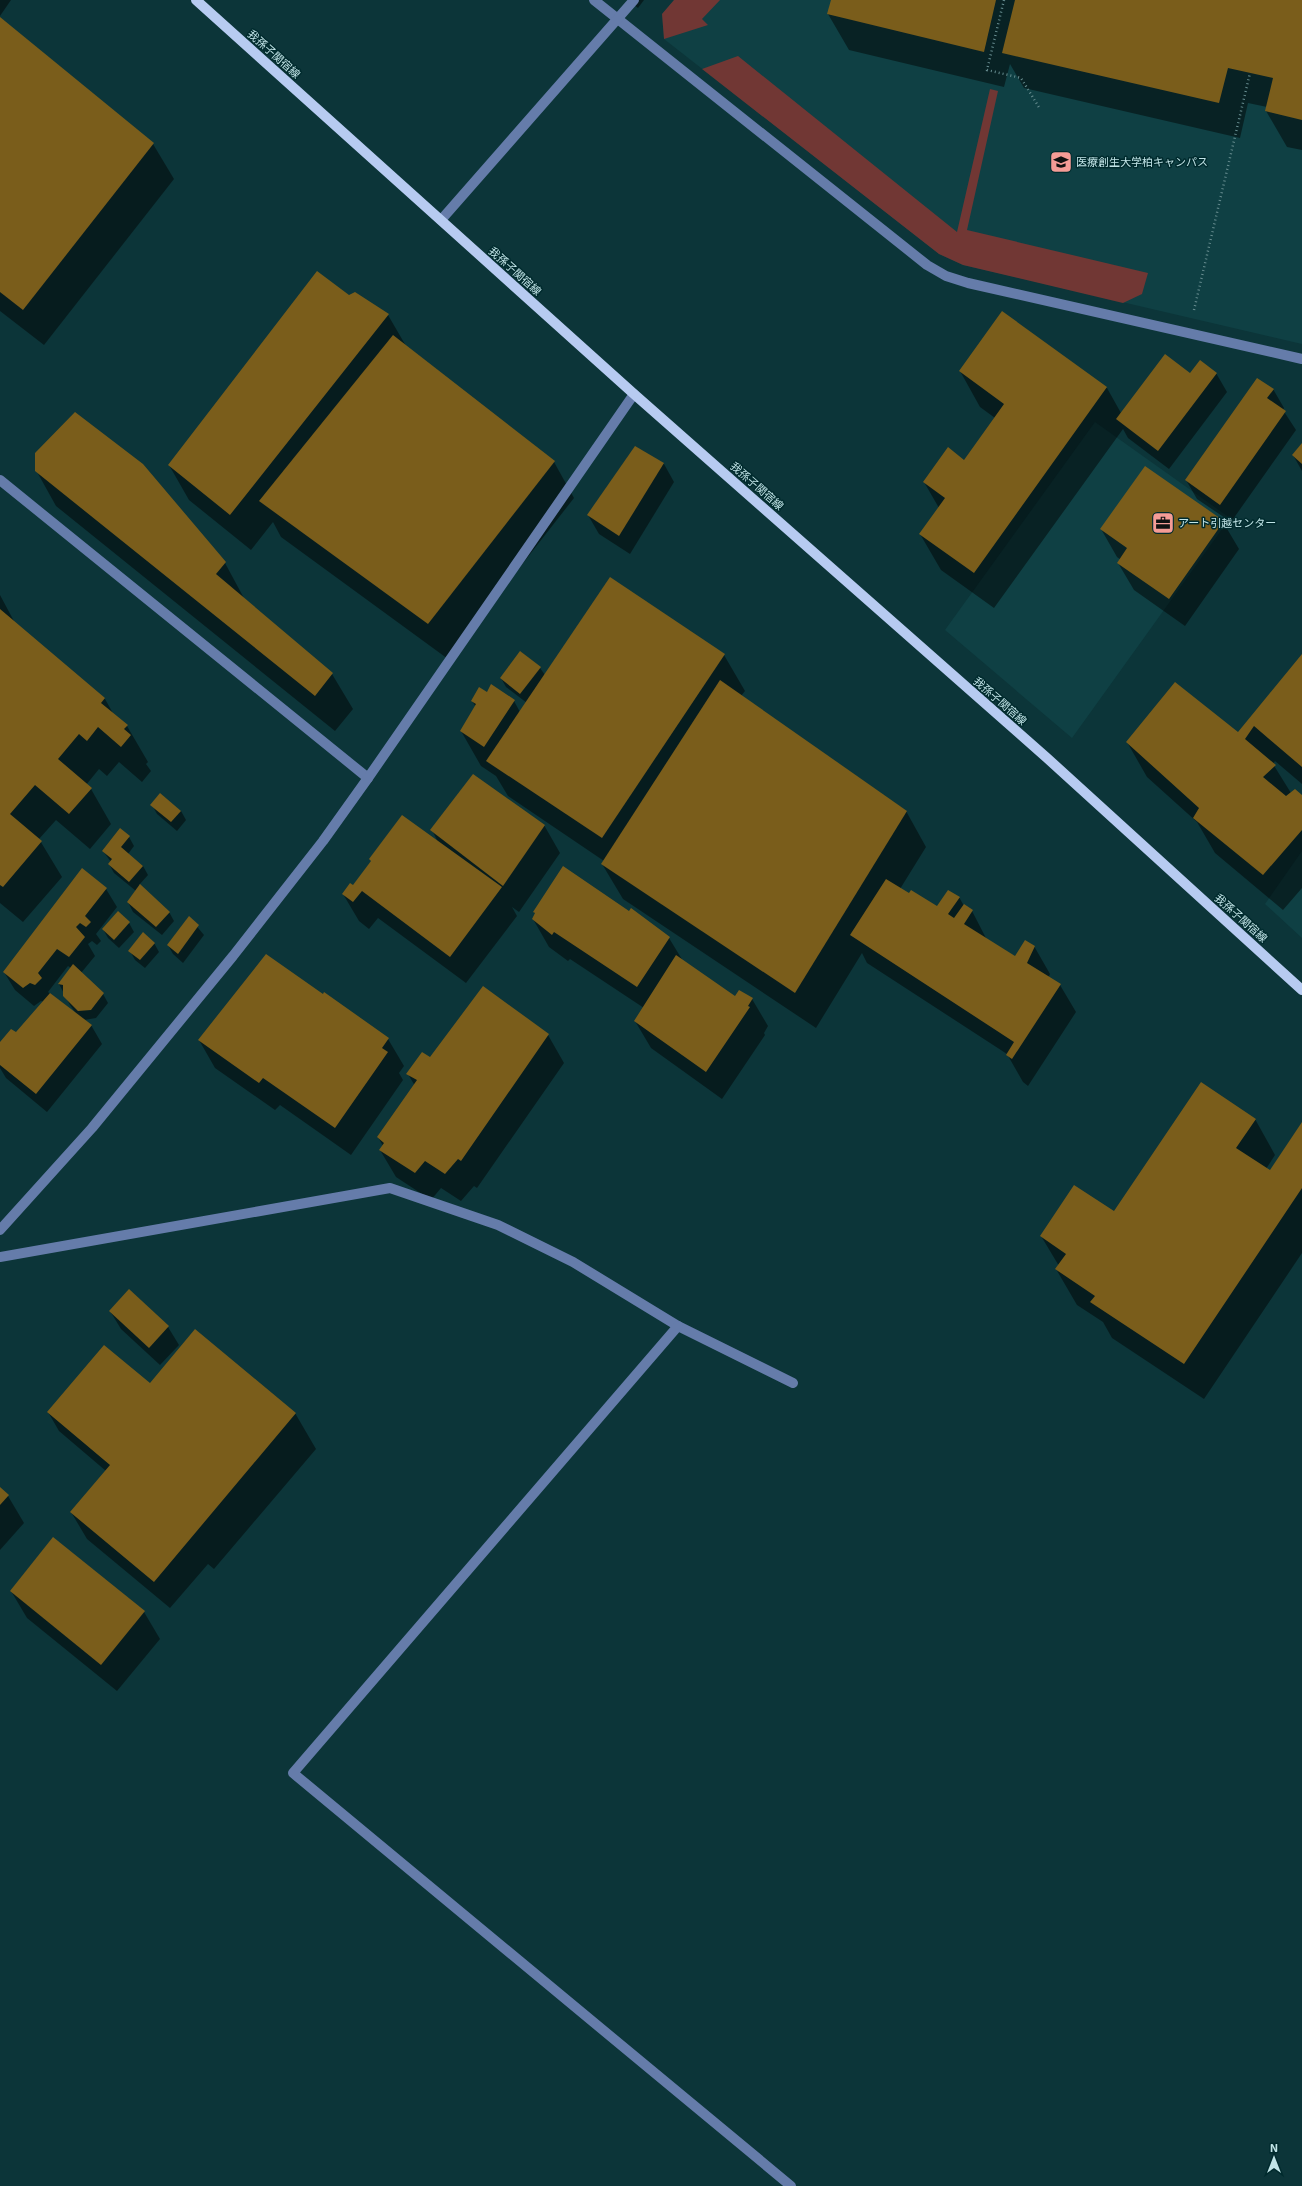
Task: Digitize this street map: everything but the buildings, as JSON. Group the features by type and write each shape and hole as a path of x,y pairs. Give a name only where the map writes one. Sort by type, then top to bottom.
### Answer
{"main road":[{"name":"我孫子関宿線","path":"196,0 634,394 1047,758 1302,990"}],"street":[{"path":"594,0 927,265 946,276 968,283 1302,359"},
{"path":"441,220 634,0"},
{"path":"0,1230 92,1128 228,962 368,778 634,394"},
{"path":"0,480 368,778"},
{"path":"0,1256 390,1188 498,1225 573,1262 678,1326 792,1383"},
{"path":"678,1326 293,1773 791,2186"}],"path":[{"path":"1004,0 987,70 1022,78 1040,109"},
{"path":"1188,333 1250,73"}],"shaded area":[{"name":"医療創生大学柏キャンパス","path":"674,0 1302,0 1302,344 963,265 939,254 664,39 662,14"},
{"path":"674,0 720,0 702,19 708,25 664,39 662,14"},
{"path":"738,56 957,232 990,89 998,91 967,230 1148,273 1142,294 1123,303 963,265 939,254 702,69"},
{"path":"1095,422 1230,518 1072,738 945,630"},
{"path":"1302,851 1302,938 1265,904"}],"place":[{"name":"医療創生大学柏キャンパス","path":"1061,162"},
{"name":"アート引越センター","path":"1163,523"}]}
